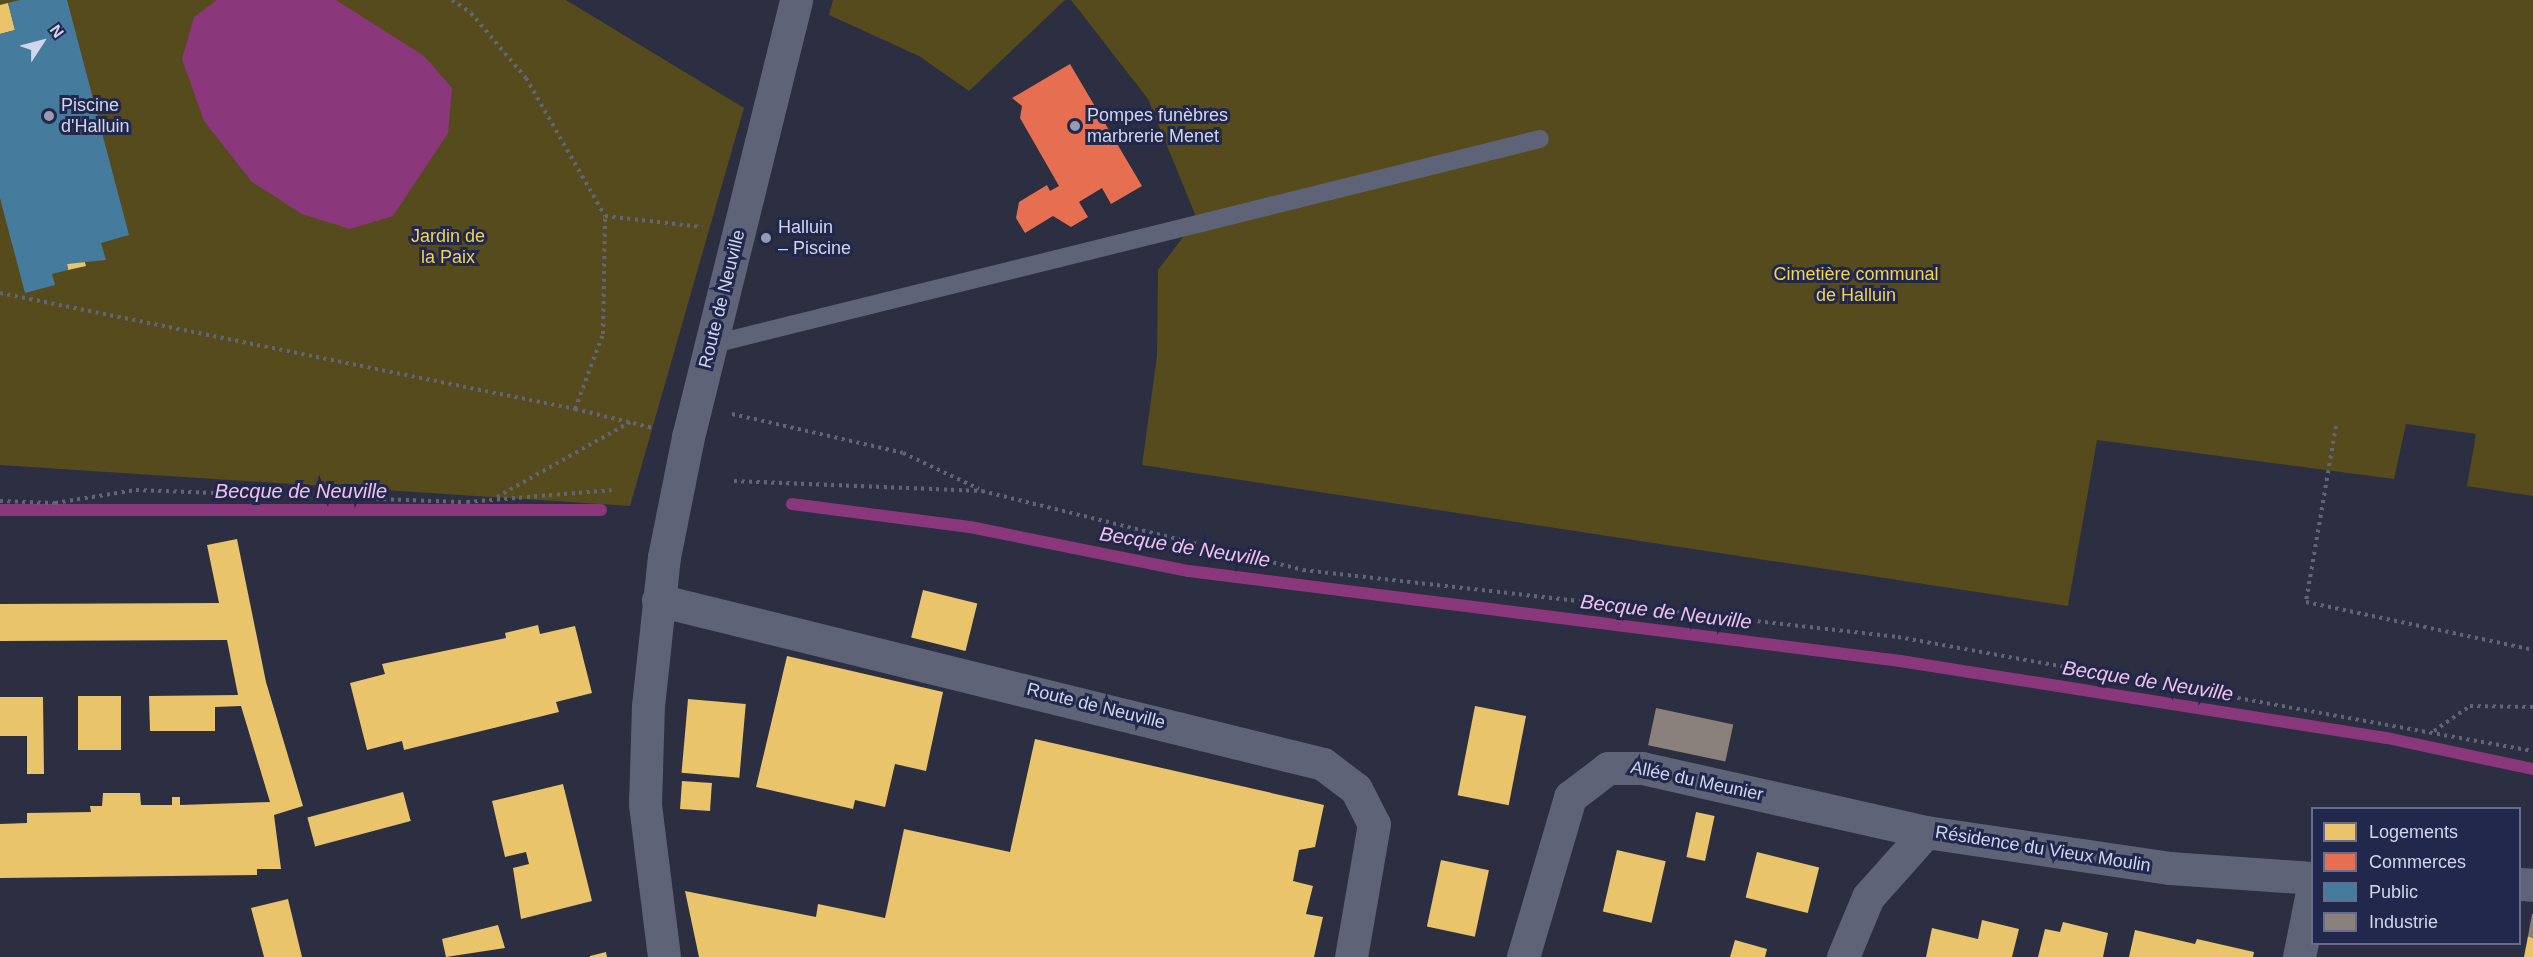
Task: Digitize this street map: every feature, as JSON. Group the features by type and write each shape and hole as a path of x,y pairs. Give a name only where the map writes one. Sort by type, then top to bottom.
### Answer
{"street":[{"name":"Route de Neuville","path":"664,957 645,805 658,600 695,405 796,0"},
{"name":"Route de Neuville","path":"658,600 1323,764 1356,789 1374,824 1351,957"},
{"name":"Allée du Meunier","path":"1523,957 1570,797 1608,768 1642,768 1926,832"},
{"name":"Résidence du Vieux Moulin","path":"1844,957 1868,897 1926,832 2170,868 2311,878"},
{"path":"2299,957 2311,901"}],"lane":[{"path":"710,345 1539,139"}],"path":[{"path":"452,0 471,12 526,78 605,216 603,334 575,409"},
{"path":"605,216 739,232"},
{"path":"0,293 575,409 688,437"},
{"path":"695,405 903,453 982,491"},
{"path":"497,497 630,422"},
{"path":"2336,426 2306,602 2533,650"},
{"path":"734,481 982,491 1303,570 1898,637 2434,731 2533,751"},
{"path":"0,501 55,503 136,489 467,502 612,490"},
{"path":"2434,731 2470,706 2533,707"}],"green space":[{"name":"Jardin de la Paix","path":"0,0 566,0 744,108 630,506 0,465"},
{"path":"833,0 1065,0 969,91 919,56 829,15"},
{"name":"Cimetière communal de Halluin","path":"1071,0 2533,0 2533,496 2467,486 2476,434 2406,424 2394,479 2097,440 2068,606 1142,465 1157,356 1158,270 1197,219 1148,99"}],"shaded area":[{"path":"217,0 336,0 424,56 452,88 448,133 393,216 350,229 302,214 252,182 204,121 182,59 194,17"}],"building: Logements":[{"path":"8,3 15,30 0,34 0,5"},
{"path":"84,259 86,266 68,270 67,264"},
{"path":"237,539 266,682 303,806 274,815 281,869 257,869 257,875 0,878 0,824 27,823 27,813 91,812 90,806 102,806 103,793 140,793 141,805 172,805 172,797 180,797 180,805 270,802 241,706 215,707 215,731 150,731 149,696 238,695 227,640 0,641 0,604 219,603 207,545"},
{"path":"923,590 977,604 965,651 911,638"},
{"path":"538,625 540,634 575,626 592,693 556,702 559,712 404,750 402,741 367,750 350,683 385,674 382,664 506,638 505,633"},
{"path":"787,656 943,692 926,771 895,764 885,807 855,800 853,809 756,787"},
{"path":"78,696 121,696 121,750 78,750"},
{"path":"0,697 43,697 44,774 27,774 27,736 0,736"},
{"path":"688,699 746,704 739,778 682,773"},
{"path":"1475,706 1526,716 1509,805 1458,795"},
{"path":"1035,739 1324,805 1315,847 1299,850 1293,881 1313,886 1306,914 1323,917 1314,957 699,957 685,891 816,917 818,904 885,918 904,829 1010,852"},
{"path":"682,781 712,783 710,811 680,809"},
{"path":"563,784 592,901 521,919 513,868 529,864 526,852 505,857 492,801"},
{"path":"403,792 411,821 315,847 307,818"},
{"path":"1696,812 1715,816 1705,861 1686,857"},
{"path":"1617,850 1666,861 1652,923 1603,911"},
{"path":"1757,852 1819,867 1808,913 1746,898"},
{"path":"1441,860 1489,870 1475,937 1427,927"},
{"path":"288,899 302,957 264,957 251,908"},
{"path":"1982,920 2019,929 2012,957 1926,957 1932,928 1978,939"},
{"path":"2063,922 2108,933 2103,957 2038,957 2045,929 2060,932"},
{"path":"498,925 505,948 446,957 442,939"},
{"path":"2135,930 2195,944 2197,939 2254,952 2253,957 2129,957"},
{"path":"2528,936 2533,938 2533,957 2524,957"},
{"path":"1735,940 1767,949 1765,957 1730,957"},
{"path":"606,952 607,957 590,957 590,956"}],"building: Commerces":[{"path":"1070,64 1142,186 1111,204 1102,188 1079,202 1088,217 1071,227 1053,216 1025,233 1016,218 1019,202 1047,185 1050,191 1059,186 1020,118 1022,106 1012,98"}],"building: Public":[{"name":"Piscine d'Halluin","path":"20,0 67,0 129,235 101,243 106,260 67,264 68,270 52,274 55,285 25,293 0,198 0,34 15,30 8,3"}],"building: Industrie":[{"path":"1656,708 1733,724 1725,762 1648,745"},
{"path":"2533,914 2533,938 2528,936"}],"waterway":[{"name":"Becque de Neuville","path":"792,504 970,527 1189,571 1900,661 2387,738 2533,769"},
{"name":"Becque de Neuville","path":"0,510 601,510"}],"place":[{"name":"Piscine d'Halluin","path":"49,116"},
{"name":"Pompes funèbres marbrerie Menet","path":"1075,126"},
{"name":"Halluin – Piscine","path":"766,238"}]}
